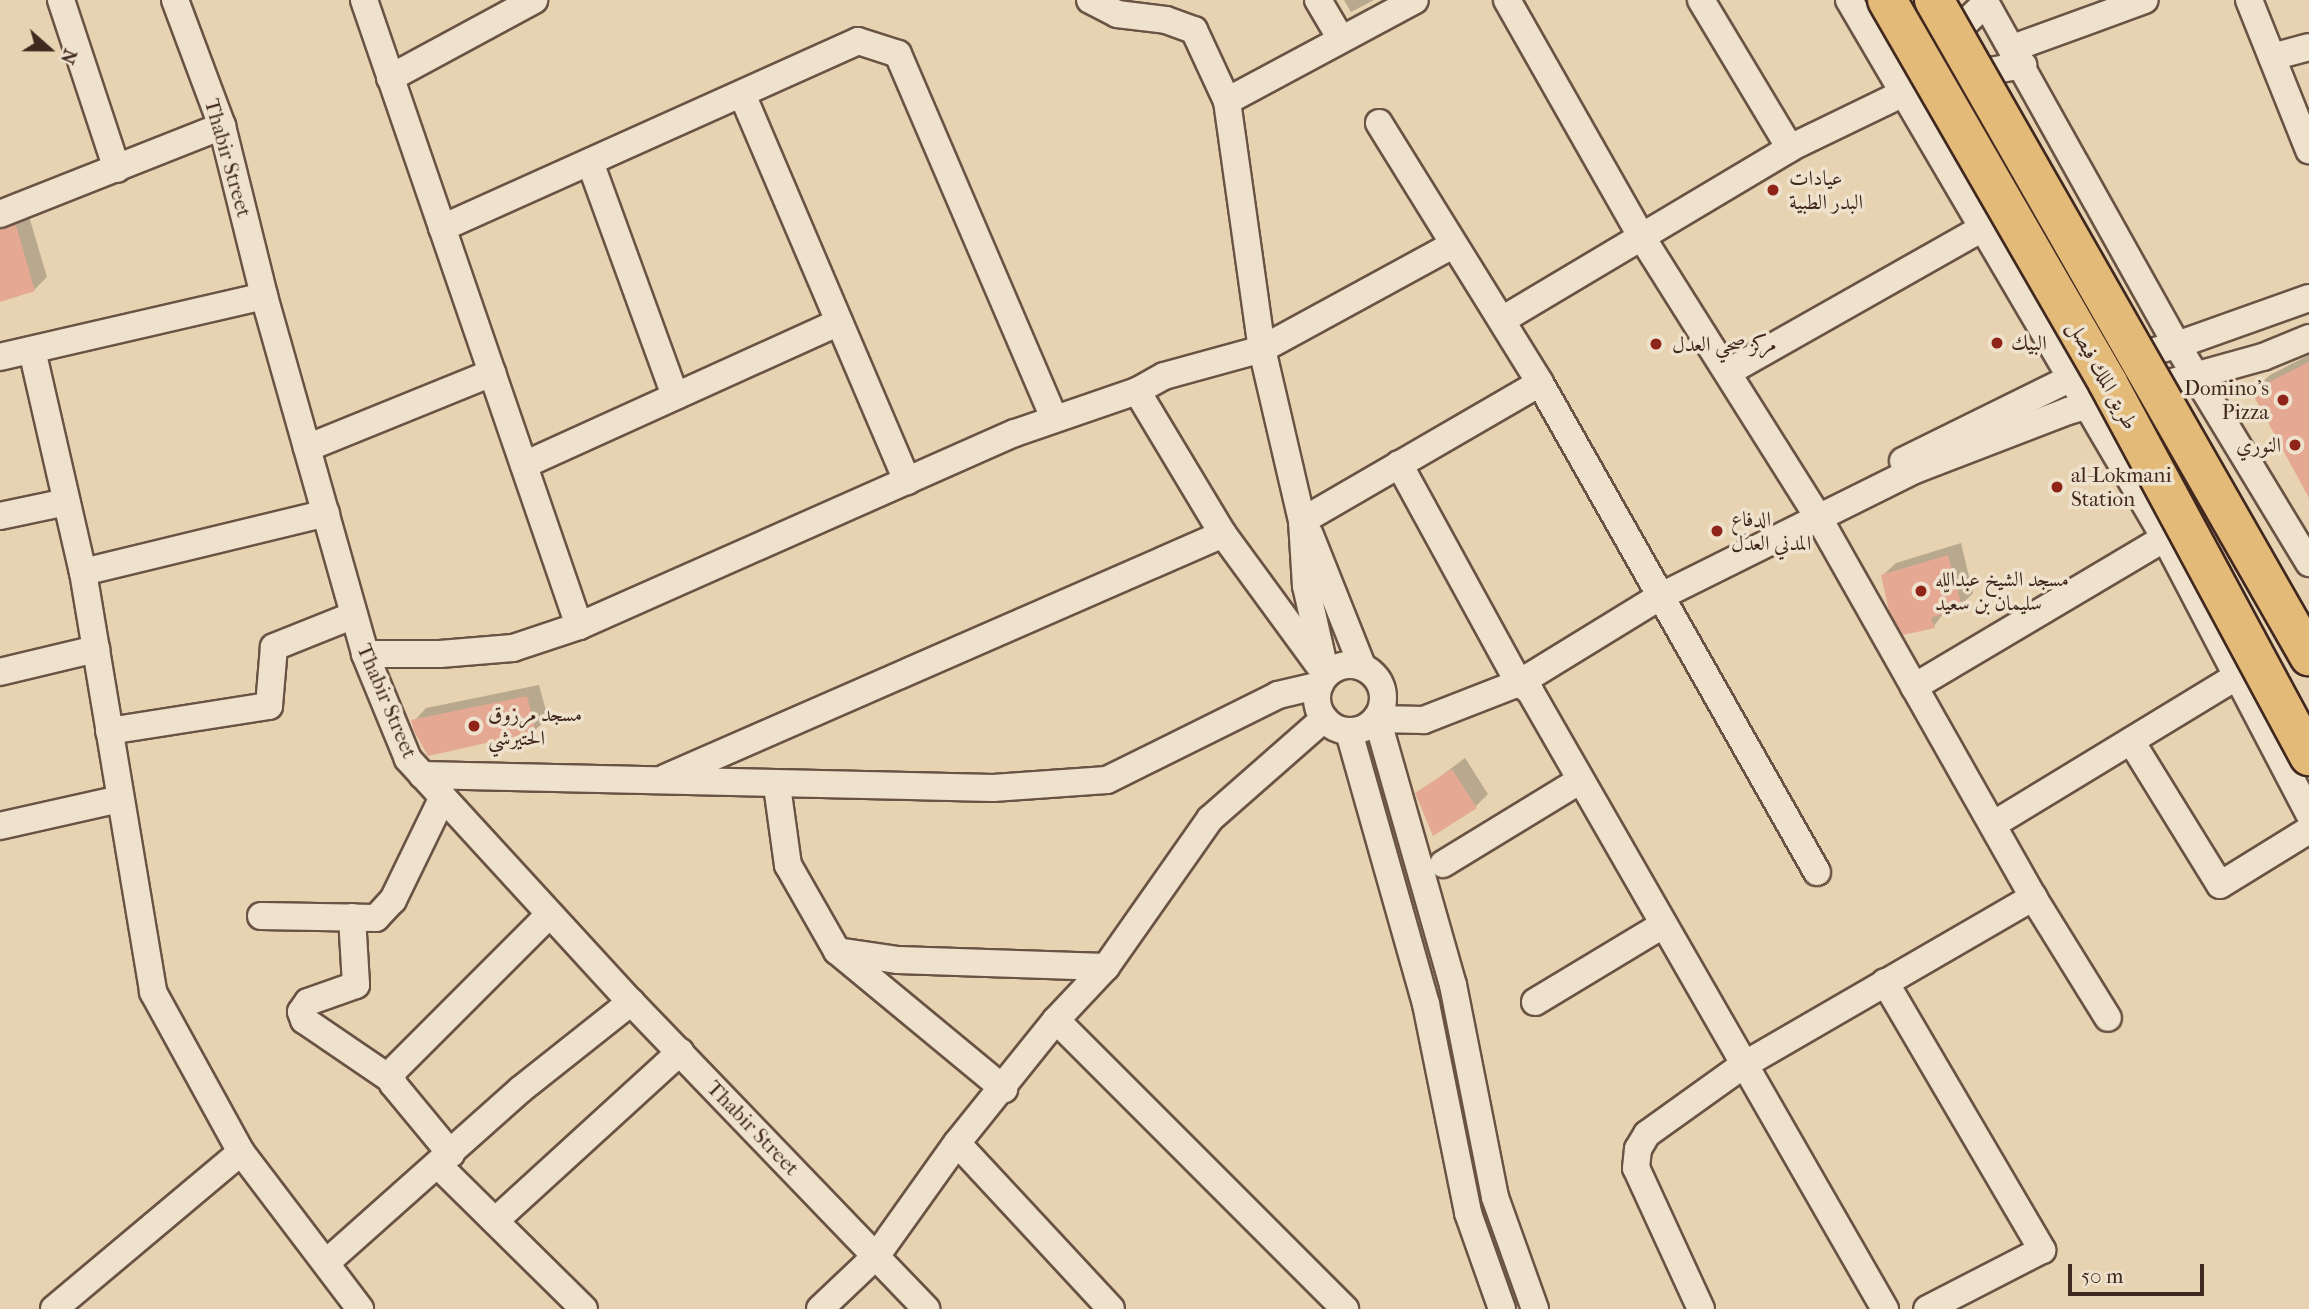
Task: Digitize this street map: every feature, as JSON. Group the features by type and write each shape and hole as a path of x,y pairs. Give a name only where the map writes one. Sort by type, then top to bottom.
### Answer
{"highway":[{"name":"طريق الملك فيصل","path":"1887,0 2108,383 2309,756"},
{"name":"طريق الملك فيصل","path":"1934,0 2309,656"}],"street":[{"path":"61,0 117,169"},
{"name":"Thabir Street","path":"176,0 222,126 264,296 365,654 408,758 631,1002 926,1309"},
{"path":"363,0 579,626"},
{"path":"390,78 494,8 534,0"},
{"path":"1090,0 1117,14 1166,20 1194,30 1227,101 1262,349 1303,521 1362,666 1383,689 1377,719 1453,985 1495,1197 1535,1309"},
{"path":"1318,0 1341,39"},
{"path":"1227,101 1415,0"},
{"path":"1507,0 1643,239 1730,371 1817,515 2033,897 2108,1018"},
{"path":"1701,0 1790,148"},
{"path":"1849,0 2067,377 2165,538 2239,675 2309,814"},
{"path":"1923,127 1960,84 2145,0"},
{"path":"2249,0 2309,150"},
{"path":"1883,56 1919,54 1942,45 1985,1 2177,345 2309,563"},
{"path":"442,228 858,41 898,54 1055,418"},
{"path":"2272,57 2309,47"},
{"path":"1502,320 1643,239 1790,148 1904,93"},
{"path":"742,94 907,481"},
{"path":"1379,123 1451,246 1502,320 1540,383 1817,872"},
{"path":"0,214 222,126"},
{"path":"590,162 675,396"},
{"path":"1730,371 1981,229"},
{"path":"365,654 440,654 513,648 579,626 1055,418 1137,391 1164,376 1262,349 1451,246"},
{"path":"0,357 264,296"},
{"path":"1817,515 1932,443 2067,377 2177,345 2309,298"},
{"path":"524,465 839,322"},
{"path":"1349,732 1377,719 1424,720 1519,683 1661,596 1817,515 1915,470 2086,405 2263,357 2309,338"},
{"path":"32,350 83,572 153,992 241,1152 327,1262 359,1309"},
{"path":"307,448 492,373"},
{"path":"1303,521 1540,383"},
{"path":"1137,391 1223,534 1323,680"},
{"path":"1399,464 1519,683 1530,691 1661,926 1885,1309"},
{"path":"0,516 67,502"},
{"path":"83,572 326,513"},
{"path":"1303,521 1306,586 1323,680 1317,702 1324,719 1349,732 1426,1004 1468,1213 1502,1309"},
{"path":"660,780 1223,534"},
{"path":"1914,687 2165,538"},
{"path":"109,731 269,706 274,648 354,615"},
{"path":"0,672 96,649"},
{"path":"422,775 660,780 777,786 993,788 1107,780 1279,695 1323,680 1343,665 1362,666"},
{"path":"1994,824 2239,675"},
{"path":"820,1309 877,1255 957,1143 1004,1089 1056,1020 1106,967 1210,820 1324,719"},
{"path":"2131,741 2220,885 2309,830"},
{"path":"1443,864 1579,781"},
{"path":"777,786 788,865 837,951 1004,1089"},
{"path":"261,916 376,918 387,910 443,797"},
{"path":"0,826 120,799"},
{"path":"1701,1309 1636,1168 1638,1149 1647,1134 1742,1066 2033,897"},
{"path":"392,1080 392,1072 550,914"},
{"path":"352,917 356,985 308,1002 301,1012 303,1020 392,1080 444,1159 495,1221 584,1309"},
{"path":"1535,1002 1661,926"},
{"path":"837,951 898,960 1106,967"},
{"path":"1885,982 2042,1250 1927,1309"},
{"path":"327,1262 520,1090 631,1002"},
{"path":"1056,1020 1345,1309"},
{"path":"495,1221 680,1052"},
{"path":"957,1143 1111,1309"},
{"path":"54,1309 241,1152"}],"building":[{"path":"16,225 35,291 0,302 0,229"},
{"name":"النوري","path":"2309,362 2309,498 2251,391"},
{"name":"مسجد الشيخ عبدالله سليمان بن سعيّد","path":"1948,555 1962,607 1931,618 1935,628 1903,635 1889,611 1881,575"},
{"name":"مسجد مرزوق الحتيرشي","path":"527,696 536,732 428,756 411,720"},
{"path":"1452,769 1477,808 1433,836 1415,793"}],"place":[{"name":"عيادات البدر الطبية","path":"1773,190"},
{"name":"البيك","path":"1997,343"},
{"name":"مركز صحي العدل","path":"1656,344"},
{"name":"Domino's Pizza","path":"2283,400"},
{"name":"النوري","path":"2295,445"},
{"name":"al-Lokmani Station","path":"2057,487"},
{"name":"الدفاع المدني العدل","path":"1717,531"},
{"name":"مسجد الشيخ عبدالله سليمان بن سعيّد","path":"1921,591"},
{"name":"مسجد مرزوق الحتيرشي","path":"474,726"}]}
